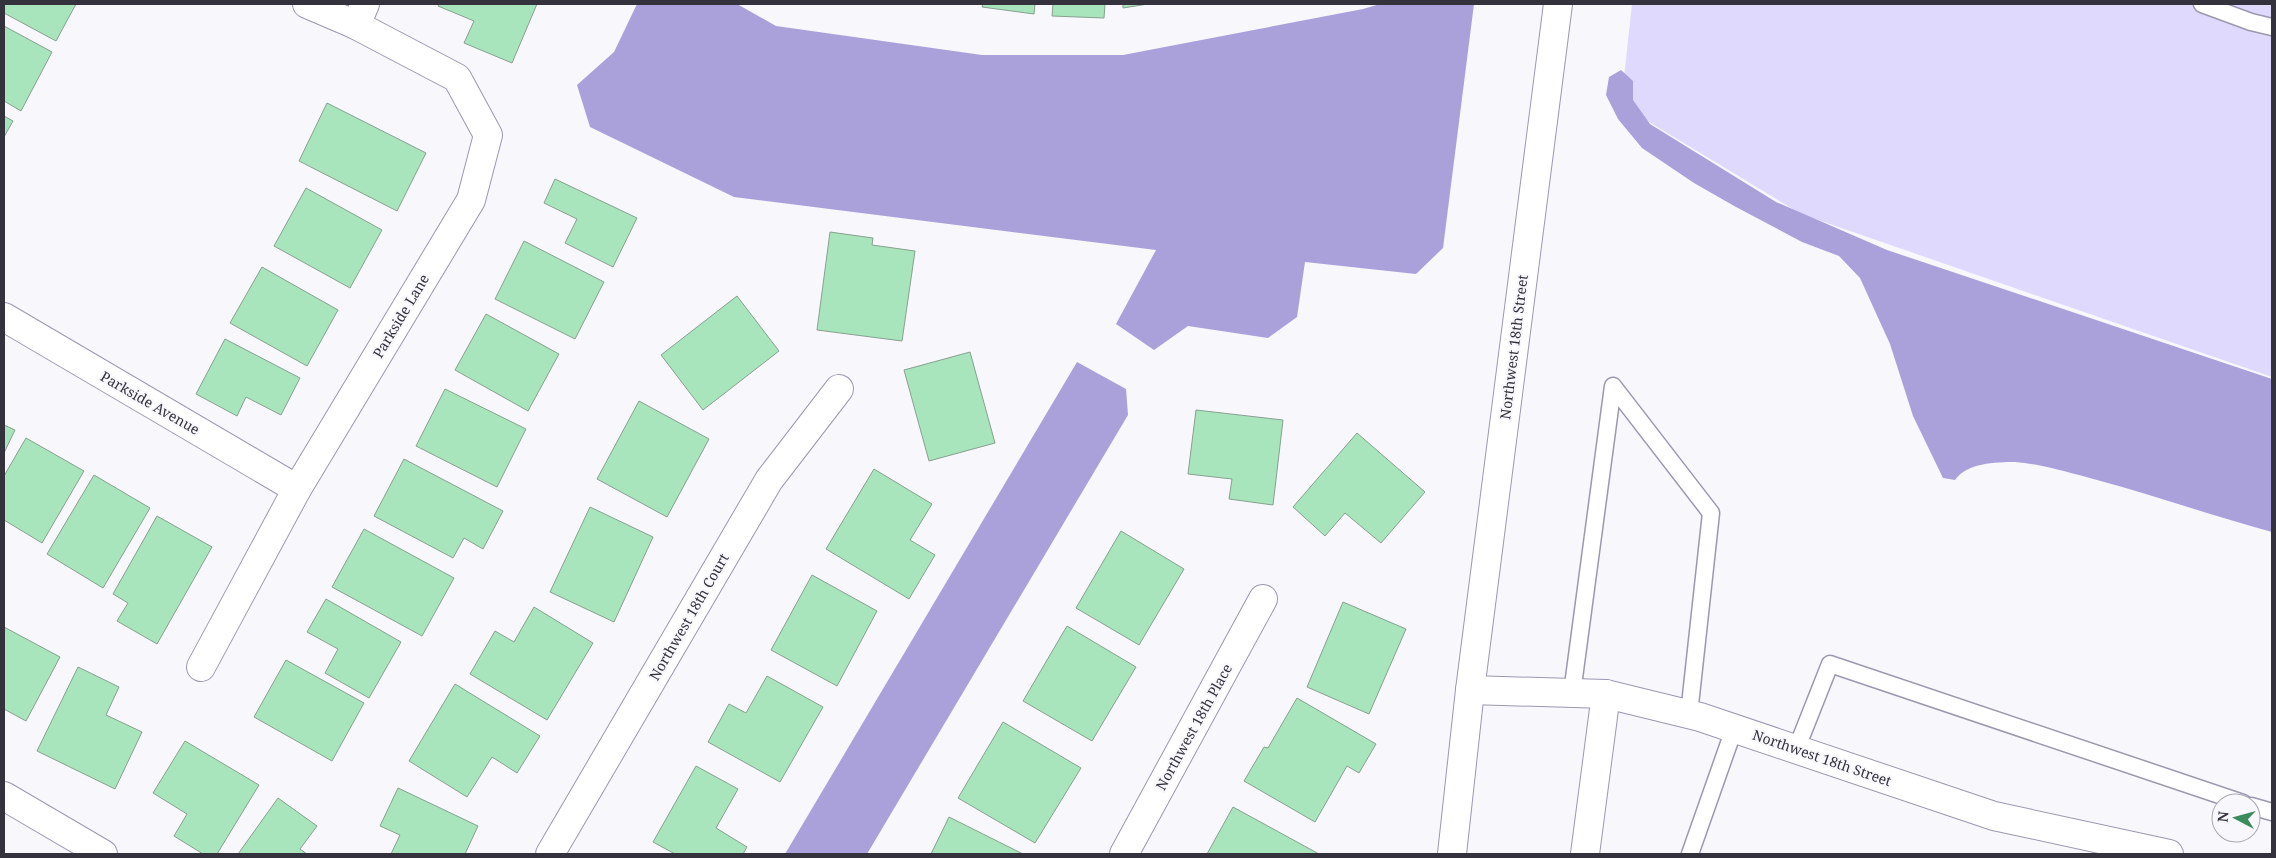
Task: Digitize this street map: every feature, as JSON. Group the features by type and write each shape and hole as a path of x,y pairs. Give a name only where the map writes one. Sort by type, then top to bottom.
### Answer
{"street":[{"name":"Parkside Lane","path":"201,667 297,489 471,200 488,135 457,78 361,14 307,4"},
{"name":"Northwest 18th Street","path":"1452,854 1470,690 1558,4"},
{"name":"Parkside Avenue","path":"4,317 297,489"},
{"name":"Northwest 18th Court","path":"550,854 769,480 839,389"},
{"name":"Northwest 18th Place","path":"1124,854 1263,599"},
{"name":"Northwest 18th Street","path":"1470,690 1606,694 1689,714 1734,728 1994,816 2169,854"},
{"path":"1584,854 1606,694"},
{"path":"4,796 103,854"}],"lane":[{"path":"2202,4 2251,22 2272,27"},
{"path":"1572,693 1613,386 1711,513 1689,714"},
{"path":"1796,750 1830,664 2213,793"},
{"path":"1690,854 1734,728"}],"shaded area":[{"path":"637,4 737,4 776,26 982,55 1123,55 1363,9 1380,4 1474,4 1443,248 1416,274 1305,262 1297,317 1268,338 1188,326 1154,350 1116,324 1156,250 734,197 590,127 577,85 614,52"},
{"path":"1632,4 2272,4 2272,377 1801,214 1621,105"},
{"path":"1621,70 1633,81 1633,100 1650,124 1776,202 1887,250 2272,379 2272,532 2119,486 2035,465 2015,462 1990,463 1967,470 1955,480 1943,478 1913,416 1890,344 1860,278 1839,256 1802,242 1736,207 1694,183 1642,148 1618,119 1606,95 1609,77"},
{"path":"1077,362 1126,389 1128,415 867,854 785,854"}],"building":[{"path":"4,4 76,4 56,41 4,13"},
{"path":"439,4 537,4 512,63 464,43 474,21 438,6"},
{"path":"983,4 1035,4 1034,14 982,7"},
{"path":"1053,4 1105,4 1104,18 1052,16"},
{"path":"1123,4 1148,4 1123,8"},
{"path":"4,26 52,52 21,111 4,101"},
{"path":"327,103 426,153 397,211 299,161"},
{"path":"4,116 13,121 4,137"},
{"path":"555,179 637,218 613,267 565,243 577,219 544,203"},
{"path":"306,188 382,230 350,288 274,246"},
{"path":"830,232 873,238 872,245 915,251 902,341 817,330"},
{"path":"524,241 604,282 575,339 495,299"},
{"path":"262,267 338,310 307,366 230,323"},
{"path":"737,296 779,351 703,410 661,355"},
{"path":"486,314 559,354 528,411 455,370"},
{"path":"225,339 300,378 281,415 246,397 237,416 196,394"},
{"path":"970,352 995,443 929,461 904,370"},
{"path":"445,389 526,429 497,487 416,446"},
{"path":"639,401 709,439 667,517 597,479"},
{"path":"1196,410 1283,420 1273,505 1229,499 1232,479 1188,474"},
{"path":"4,425 15,430 4,453"},
{"path":"1357,433 1425,492 1381,543 1345,513 1325,536 1293,507"},
{"path":"26,438 84,471 42,543 4,520 4,476"},
{"path":"404,459 503,511 483,549 464,538 453,558 374,516"},
{"path":"874,469 932,504 910,540 935,555 909,599 826,549"},
{"path":"94,475 150,508 103,588 47,554"},
{"path":"590,507 653,537 614,622 550,592"},
{"path":"157,516 212,547 157,644 117,621 128,603 113,594"},
{"path":"364,529 454,578 422,636 332,587"},
{"path":"1121,531 1184,569 1139,645 1076,608"},
{"path":"812,575 877,611 837,686 771,650"},
{"path":"326,599 401,642 369,698 325,673 338,649 307,632"},
{"path":"1343,602 1406,629 1369,714 1307,687"},
{"path":"534,607 593,643 547,720 470,674 495,631 514,642"},
{"path":"1067,626 1136,667 1092,741 1023,701"},
{"path":"4,627 60,657 26,721 4,709"},
{"path":"286,660 364,703 332,761 254,717"},
{"path":"78,667 119,687 106,715 142,732 115,789 37,751"},
{"path":"767,676 823,707 780,782 708,742 729,704 746,713"},
{"path":"455,684 540,736 517,773 492,757 467,797 409,761"},
{"path":"1297,698 1376,744 1359,773 1347,766 1315,822 1244,781 1264,747 1268,748"},
{"path":"1003,722 1081,768 1035,843 958,798"},
{"path":"185,741 259,785 217,854 203,854 174,836 187,814 153,793"},
{"path":"696,766 738,789 716,828 747,847 743,854 675,854 653,842"},
{"path":"398,788 478,826 465,854 391,854 400,835 380,826"},
{"path":"278,798 317,826 300,849 307,854 238,854"},
{"path":"1233,807 1319,854 1207,854"},
{"path":"949,817 1023,854 931,854"}]}
